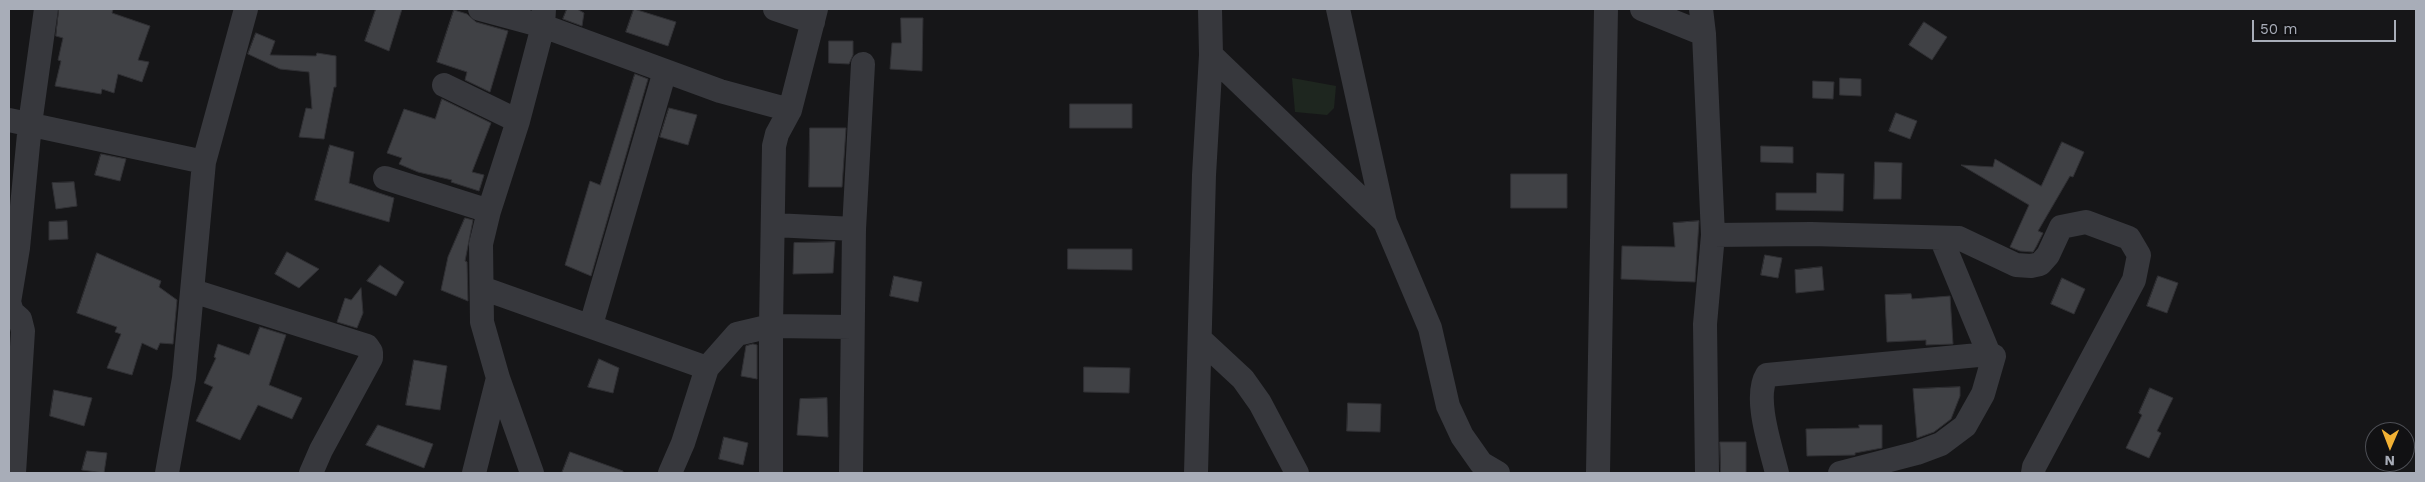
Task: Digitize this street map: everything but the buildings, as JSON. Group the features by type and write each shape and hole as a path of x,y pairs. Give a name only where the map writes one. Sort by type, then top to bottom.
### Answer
{"street":[{"path":"14,473 22,325 20,318 12,312 9,302 20,122 46,9"},
{"path":"167,473 184,378 204,162 246,9"},
{"path":"480,9 544,17 665,71 720,91 790,110"},
{"path":"771,473 770,326 774,225 774,146 777,134 790,110 815,15 775,9"},
{"path":"1196,473 1204,174 1211,55 1210,9"},
{"path":"1338,9 1385,222 1430,328 1448,406 1462,436 1481,464 1498,473"},
{"path":"1598,473 1606,9"},
{"path":"1642,9 1704,34"},
{"path":"1701,9 1704,34 1713,235 1706,324 1708,473"},
{"path":"532,473 498,378 482,322 481,244 489,211 518,121 544,17"},
{"path":"1211,55 1385,222"},
{"path":"852,473 854,229 863,64"},
{"path":"591,325 665,71"},
{"path":"444,85 518,121"},
{"path":"20,122 204,162"},
{"path":"385,178 489,211"},
{"path":"1713,235 1811,234 1959,238 2016,265 2031,266 2040,264 2048,254 2061,227 2086,222 2129,238 2139,256 2134,280 2034,467 2033,473"},
{"path":"774,225 854,229"},
{"path":"1941,238 1989,354"},
{"path":"482,288 591,325 707,368"},
{"path":"193,291 367,346 371,352 371,358 321,450 311,473"},
{"path":"670,473 683,443 707,368 737,334 770,326 852,327"},
{"path":"1201,340 1243,379 1260,403 1297,473"},
{"path":"1777,473 1762,410 1761,384 1767,375 1989,354 1994,356 1982,394 1964,426 1940,444 1917,453 1840,473"},
{"path":"474,473 498,378"}],"shaded area":[{"path":"1292,78 1336,86 1334,108 1327,115 1295,112"}]}
